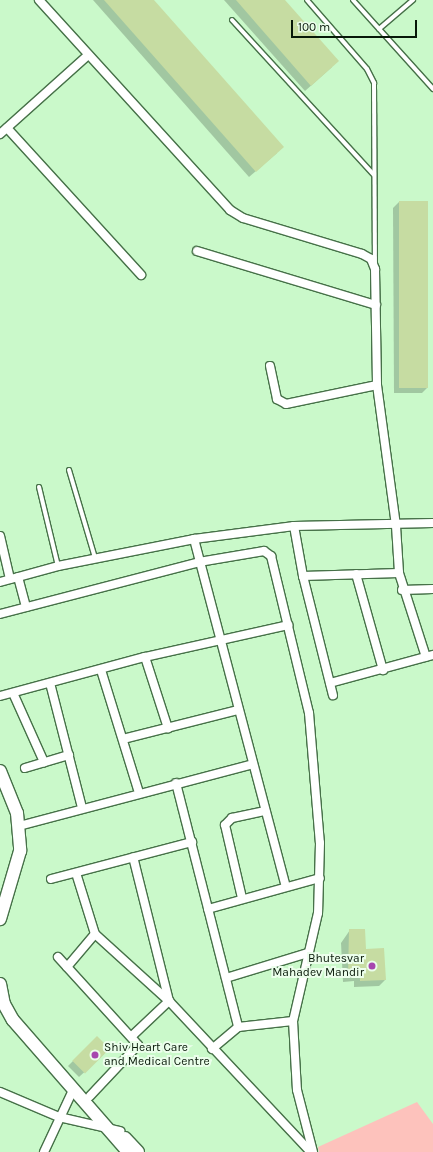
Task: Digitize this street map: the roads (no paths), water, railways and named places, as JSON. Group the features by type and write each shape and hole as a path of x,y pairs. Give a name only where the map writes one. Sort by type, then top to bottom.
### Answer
{"main road":[{"path":"0,771 19,826 20,851 2,907"},
{"path":"2,992 13,1020 73,1090 120,1141 138,1152"},
{"path":"2,992 22,1019 90,1096 120,1141"}],"street":[{"path":"39,0 230,210 243,218 362,254 375,269 377,385 396,526 399,573 402,590 429,656 383,670 330,683"},
{"path":"0,134 88,54"},
{"path":"7,128 141,275"},
{"path":"197,251 376,305"},
{"path":"270,366 277,399 286,404 377,385"},
{"path":"0,582 58,566 194,539 294,526 396,526 433,522"},
{"path":"294,526 303,576 333,696"},
{"path":"0,536 14,578 26,607"},
{"path":"194,539 219,641 286,886"},
{"path":"0,614 200,562 268,552 274,561 309,713 320,844 318,913 293,1020 297,1090 312,1152"},
{"path":"303,576 399,573"},
{"path":"356,574 383,670"},
{"path":"402,590 433,589"},
{"path":"0,696 50,684 145,657 288,625"},
{"path":"145,657 168,728"},
{"path":"101,670 139,794"},
{"path":"50,684 82,808"},
{"path":"14,693 44,762"},
{"path":"123,739 238,710"},
{"path":"25,768 69,755"},
{"path":"19,826 176,783 253,764"},
{"path":"176,783 238,1027"},
{"path":"242,898 225,825 232,818 266,811"},
{"path":"51,879 192,842"},
{"path":"133,857 169,1001"},
{"path":"76,873 95,934 169,1001 212,1049 312,1152"},
{"path":"208,909 242,898 320,878"},
{"path":"67,966 95,934"},
{"path":"226,978 308,953"},
{"path":"58,957 132,1035 138,1045 134,1053 90,1096"},
{"path":"132,1035 169,1001"},
{"path":"212,1049 238,1027 293,1020"},
{"path":"44,1152 59,1117 73,1090"},
{"path":"0,1092 120,1141"}],"lane":[{"path":"308,0 372,76 375,269"},
{"path":"353,0 433,89"},
{"path":"379,29 413,0"},
{"path":"232,20 374,175"},
{"path":"70,470 95,558"},
{"path":"39,486 58,566"}],"place":[{"name":"Bhutesvar Mahadev Mandir","path":"372,966"},
{"name":"Shiv Heart Care and Medical Centre","path":"95,1055"}]}
